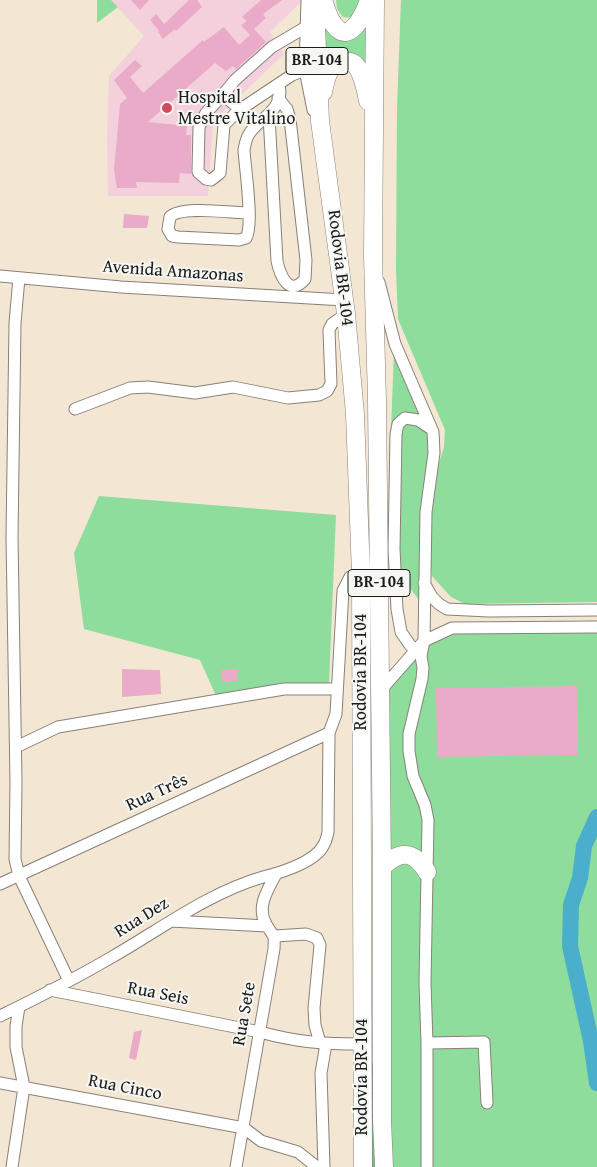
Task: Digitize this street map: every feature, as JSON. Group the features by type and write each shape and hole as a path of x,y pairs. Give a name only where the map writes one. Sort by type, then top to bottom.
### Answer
{"highway":[{"name":"Rodovia BR-104","path":"318,0 317,58 320,121 345,307 355,414 361,574 361,1044 363,1167"},
{"path":"323,0 333,25 344,32 356,26 369,0"},
{"name":"Rodovia BR-104","path":"375,0 373,256 377,400 384,1167"},
{"path":"320,121 325,84 329,71 336,64 348,61 356,65 360,74 374,124"},
{"path":"382,867 395,856 406,854 419,861 427,872"}],"street":[{"path":"307,0 305,70 314,118 322,141"},
{"path":"305,70 292,75 241,108 224,125 220,173 214,178 206,179 198,172 199,127 206,114 235,80 272,47 306,27"},
{"path":"249,214 199,211 177,212 170,217 168,229 172,236 178,237 242,240 246,238 249,232 249,214 245,145 248,135 269,116 280,95 278,85"},
{"path":"226,91 228,99 241,108"},
{"path":"269,116 277,260 281,276 285,282 296,286 305,279 306,260 290,120 287,109 278,98"},
{"path":"206,114 224,125"},
{"path":"373,256 391,330 431,429 435,446 426,512 424,641 418,654 379,692"},
{"name":"Avenida Amazonas","path":"0,276 345,307"},
{"path":"19,278 15,323 12,537 16,746 14,858 19,876 69,981"},
{"path":"75,409 120,390 138,387 195,392 234,387 288,398 319,395 327,391 331,384 329,330 345,307"},
{"path":"427,1167 426,811 413,776 409,751 409,734 423,668 418,654 401,632 397,609 394,525 396,434 398,424 405,418 408,418 422,422 431,429"},
{"path":"329,733 336,714 343,591 350,577 361,574"},
{"path":"424,582 432,597 447,609 543,612 597,610"},
{"path":"424,641 452,628 597,627"},
{"path":"16,746 58,727 284,690 337,689"},
{"name":"Rua Dez","path":"0,1016 111,958 223,892 236,886 276,874 318,853 323,847 328,832 329,733"},
{"name":"Rua Três","path":"0,884 329,733"},
{"path":"276,874 262,904 263,917 267,926 275,936 306,934 318,938 320,945 314,1008 315,1025 323,1044 320,1073 324,1167"},
{"path":"172,921 267,926"},
{"name":"Rua Sete","path":"236,1167 275,936"},
{"name":"Rua Seis","path":"50,990 260,1032 289,1040 323,1044 361,1044"},
{"path":"12,1167 24,1087 16,1047 16,1026 19,1007"},
{"path":"427,1043 484,1042 487,1103"},
{"name":"Rua Cinco","path":"0,1083 244,1128"},
{"path":"244,1128 260,1141 298,1152 317,1167"}],"shaded area":[{"name":"Hospital Mestre Vitalino","path":"111,0 303,0 270,32 284,54 213,122 208,196 108,196 109,76 144,36"}],"green space":[{"path":"97,0 111,0 118,7 97,23"},
{"path":"321,0 338,31 365,17 381,114 355,60 324,76"},
{"path":"336,0 364,0 354,18 343,17 337,9"},
{"path":"401,0 597,0 597,602 465,604 451,597 432,576 430,548 433,482 444,447 445,430 398,319 396,269 397,108"},
{"path":"394,349 424,417 412,415 391,431"},
{"path":"410,421 427,429 431,441 425,491 419,600 398,572 399,430"},
{"path":"99,496 336,515 329,684 251,689 216,696 200,660 84,629 74,553"},
{"path":"597,627 597,1167 385,1167 384,693 416,650 453,629"},
{"path":"376,1058 379,1167 371,1167 369,1069"}],"building":[{"path":"131,0 149,0 140,10"},
{"path":"189,0 197,0 202,7 176,31 175,29 163,39 150,20 156,14 164,24"},
{"path":"261,0 282,0 263,14 266,18 254,29 266,42 236,69 233,66 226,71 215,63 148,122 187,126 186,135 191,135 191,174 180,173 179,183 136,182 137,188 117,188 114,170 120,104 127,98 114,80 135,60 142,66 130,77 143,93 203,40 204,42 224,27 239,45 250,35 241,25 247,21 242,17"},
{"path":"124,214 149,216 147,228 123,228"},
{"path":"122,669 160,670 161,694 122,697"},
{"path":"238,669 237,681 222,682 221,670"},
{"path":"577,686 578,755 437,757 436,688"},
{"path":"142,1030 136,1060 129,1058 134,1032"}],"waterway":[{"path":"597,817 584,846 580,878 571,905 570,946 591,1041 597,1083"}],"place":[{"name":"Hospital Mestre Vitalino","path":"167,108"}]}
